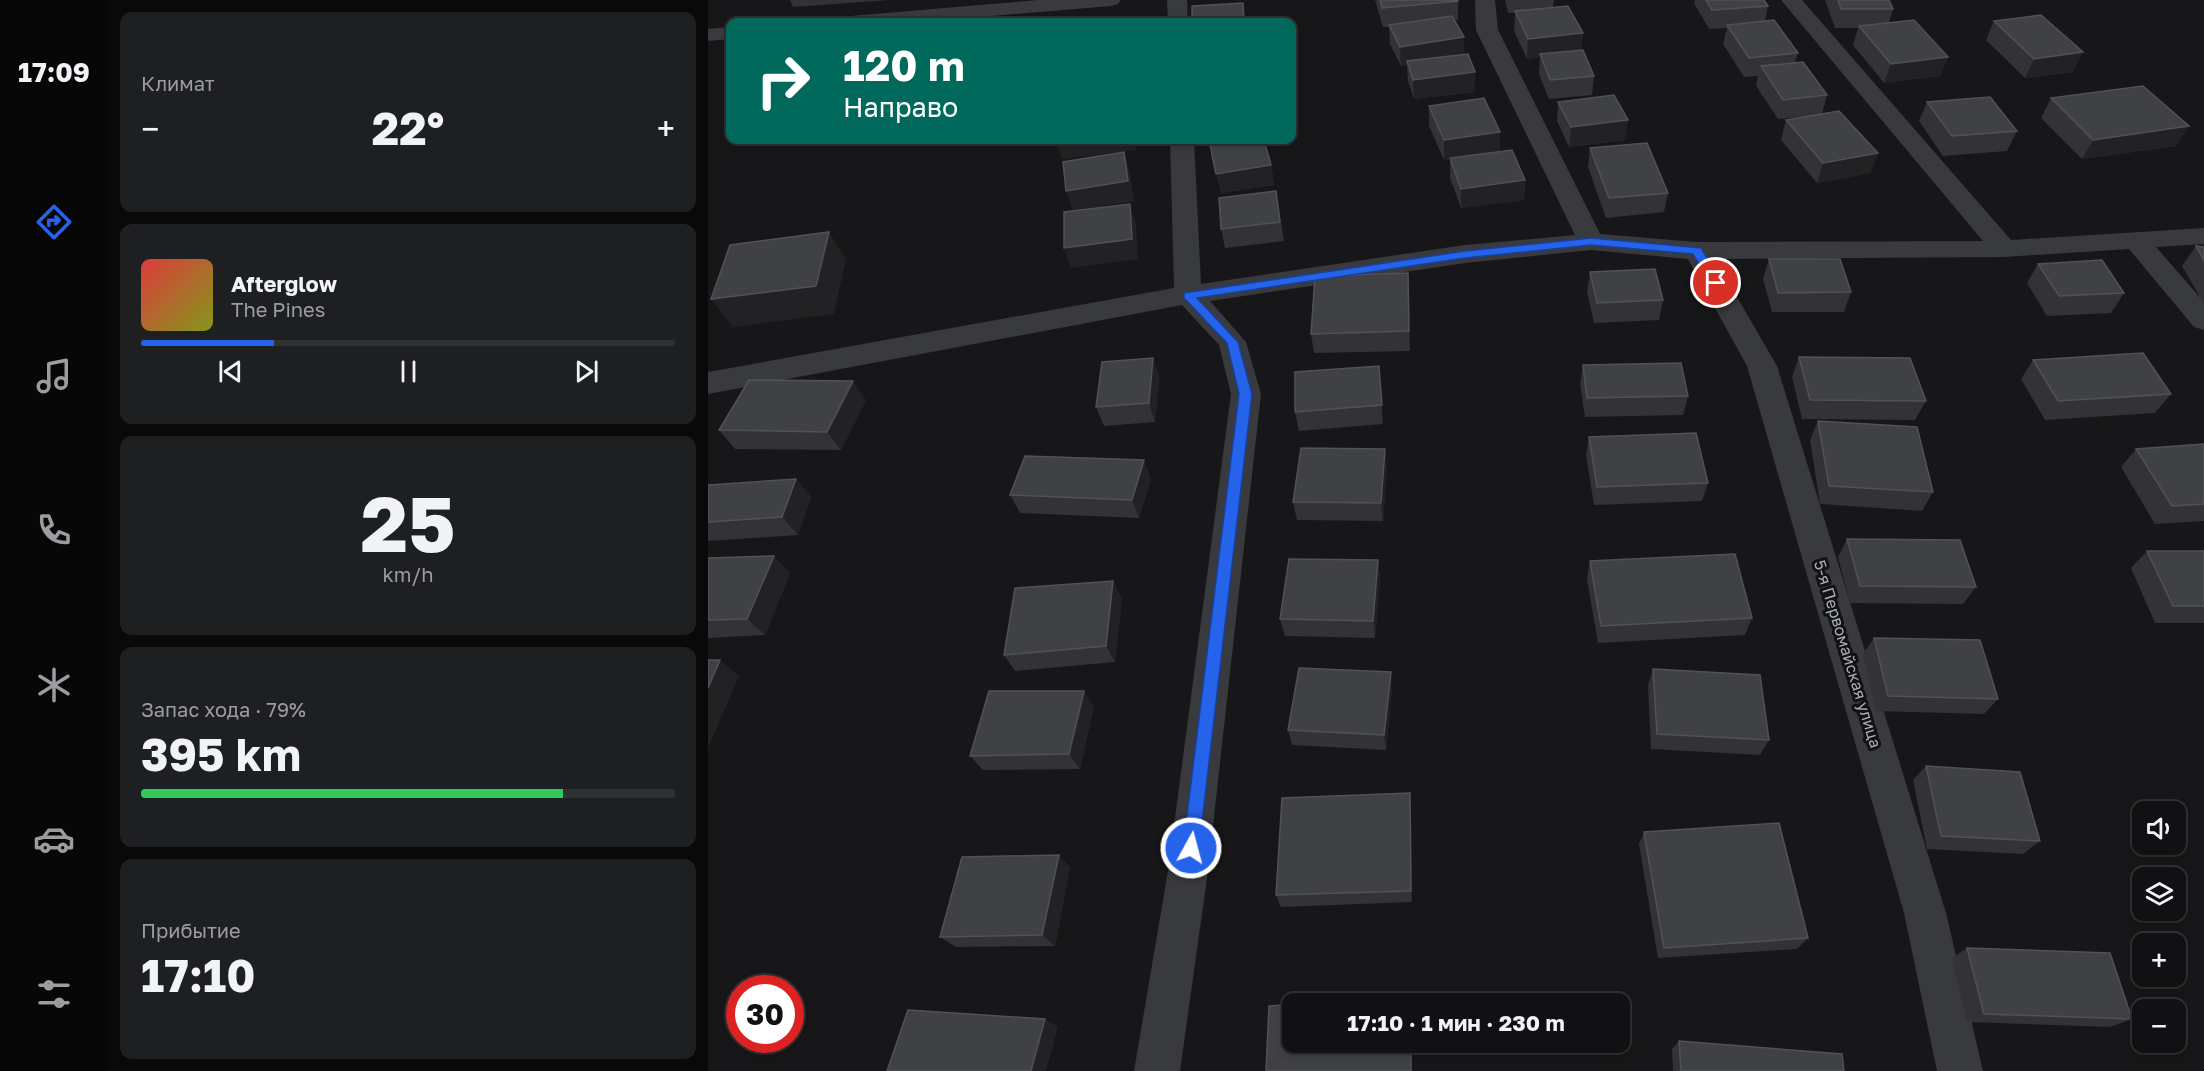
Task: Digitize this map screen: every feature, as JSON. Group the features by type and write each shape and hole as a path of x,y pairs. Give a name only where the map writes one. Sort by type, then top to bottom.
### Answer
{"street":[{"path":"898,18 1111,0"},
{"path":"1177,0 1178,18"},
{"path":"1485,0 1487,30 1591,242"},
{"path":"1791,0 2004,249"},
{"path":"708,35 726,33"},
{"path":"1157,1071 1188,871 1246,394 1232,342 1188,295 1182,144"},
{"path":"708,383 1188,295 1465,254 1591,242 1697,251 2004,249 2204,236"},
{"path":"2137,242 2204,320"},
{"name":"5-я Первомайская улица","path":"1697,251 1762,366 1925,913 1960,1071"}],"building":[{"path":"1380,0 1458,0 1458,1 1382,8"},
{"path":"1706,0 1764,0 1768,6 1712,10"},
{"path":"1838,0 1889,0 1893,9 1841,9"},
{"path":"1243,3 1244,18 1192,18 1192,6"},
{"path":"1568,6 1583,33 1528,39 1515,11"},
{"path":"2041,15 2083,52 2034,59 1994,21"},
{"path":"1452,16 1464,37 1400,47 1389,25"},
{"path":"1774,20 1798,53 1749,58 1727,25"},
{"path":"1914,20 1948,57 1891,64 1859,26"},
{"path":"1583,50 1594,76 1550,80 1540,54"},
{"path":"1468,54 1475,72 1413,80 1407,61"},
{"path":"1803,62 1827,95 1783,100 1761,66"},
{"path":"2143,86 2189,126 2093,140 2051,98"},
{"path":"1614,95 1628,120 1571,127 1558,102"},
{"path":"1990,97 2017,131 1952,136 1927,102"},
{"path":"1484,98 1500,132 1444,140 1429,106"},
{"path":"1839,111 1878,153 1823,163 1786,120"},
{"path":"1647,143 1668,193 1609,198 1590,148"},
{"path":"1265,144 1271,165 1216,174 1210,145"},
{"path":"1512,150 1525,180 1461,189 1450,158"},
{"path":"1124,152 1128,181 1066,191 1063,162"},
{"path":"1276,191 1280,222 1221,229 1219,198"},
{"path":"1130,204 1132,239 1064,248 1064,212"},
{"path":"829,232 816,286 711,299 730,245"},
{"path":"2196,246 2204,247 2204,260"},
{"path":"1769,259 1840,259 1851,292 1778,293"},
{"path":"2102,260 2124,293 2059,296 2038,264"},
{"path":"1655,269 1663,300 1597,303 1590,272"},
{"path":"1408,273 1409,331 1311,334 1315,276"},
{"path":"2143,353 2171,394 2058,401 2033,360"},
{"path":"1799,357 1910,358 1926,401 1810,400"},
{"path":"1153,358 1149,403 1096,407 1102,362"},
{"path":"1681,363 1688,396 1587,398 1583,365"},
{"path":"1379,366 1382,405 1295,412 1295,372"},
{"path":"749,380 853,381 827,432 719,430"},
{"path":"1818,421 1917,427 1933,492 1829,486"},
{"path":"1696,433 1708,483 1597,487 1589,437"},
{"path":"2204,444 2204,504 2172,506 2136,449"},
{"path":"1301,448 1385,449 1381,503 1293,502"},
{"path":"1025,456 1144,460 1132,500 1010,495"},
{"path":"796,479 782,517 708,522 708,485"},
{"path":"1847,539 1960,540 1976,587 1860,586"},
{"path":"2147,551 2204,551 2204,606 2173,606"},
{"path":"1735,554 1752,618 1601,626 1590,561"},
{"path":"774,556 747,619 708,620 708,558"},
{"path":"1289,559 1378,560 1373,621 1280,619"},
{"path":"1113,581 1106,646 1004,655 1015,588"},
{"path":"1874,638 1980,640 1998,699 1888,696"},
{"path":"708,660 720,660 708,688"},
{"path":"1299,668 1391,672 1384,735 1288,730"},
{"path":"1653,669 1760,675 1769,740 1657,734"},
{"path":"989,691 1084,691 1069,754 970,756"},
{"path":"1926,766 2020,772 2040,841 1941,836"},
{"path":"1410,793 1411,891 1276,895 1282,798"},
{"path":"1779,823 1808,938 1664,948 1644,832"},
{"path":"1059,855 1042,935 940,937 962,857"},
{"path":"1967,948 2110,953 2132,1019 1984,1014"},
{"path":"1282,1005 1282,1053 1411,1053 1411,1071 1266,1071 1269,1006"},
{"path":"908,1010 1045,1019 1031,1071 887,1071"},
{"path":"1679,1041 1842,1054 1844,1071 1681,1071"}],"route":[{"path":"1191,848 1246,394 1232,342 1188,295 1465,254 1591,242 1697,251 1716,283"}]}
